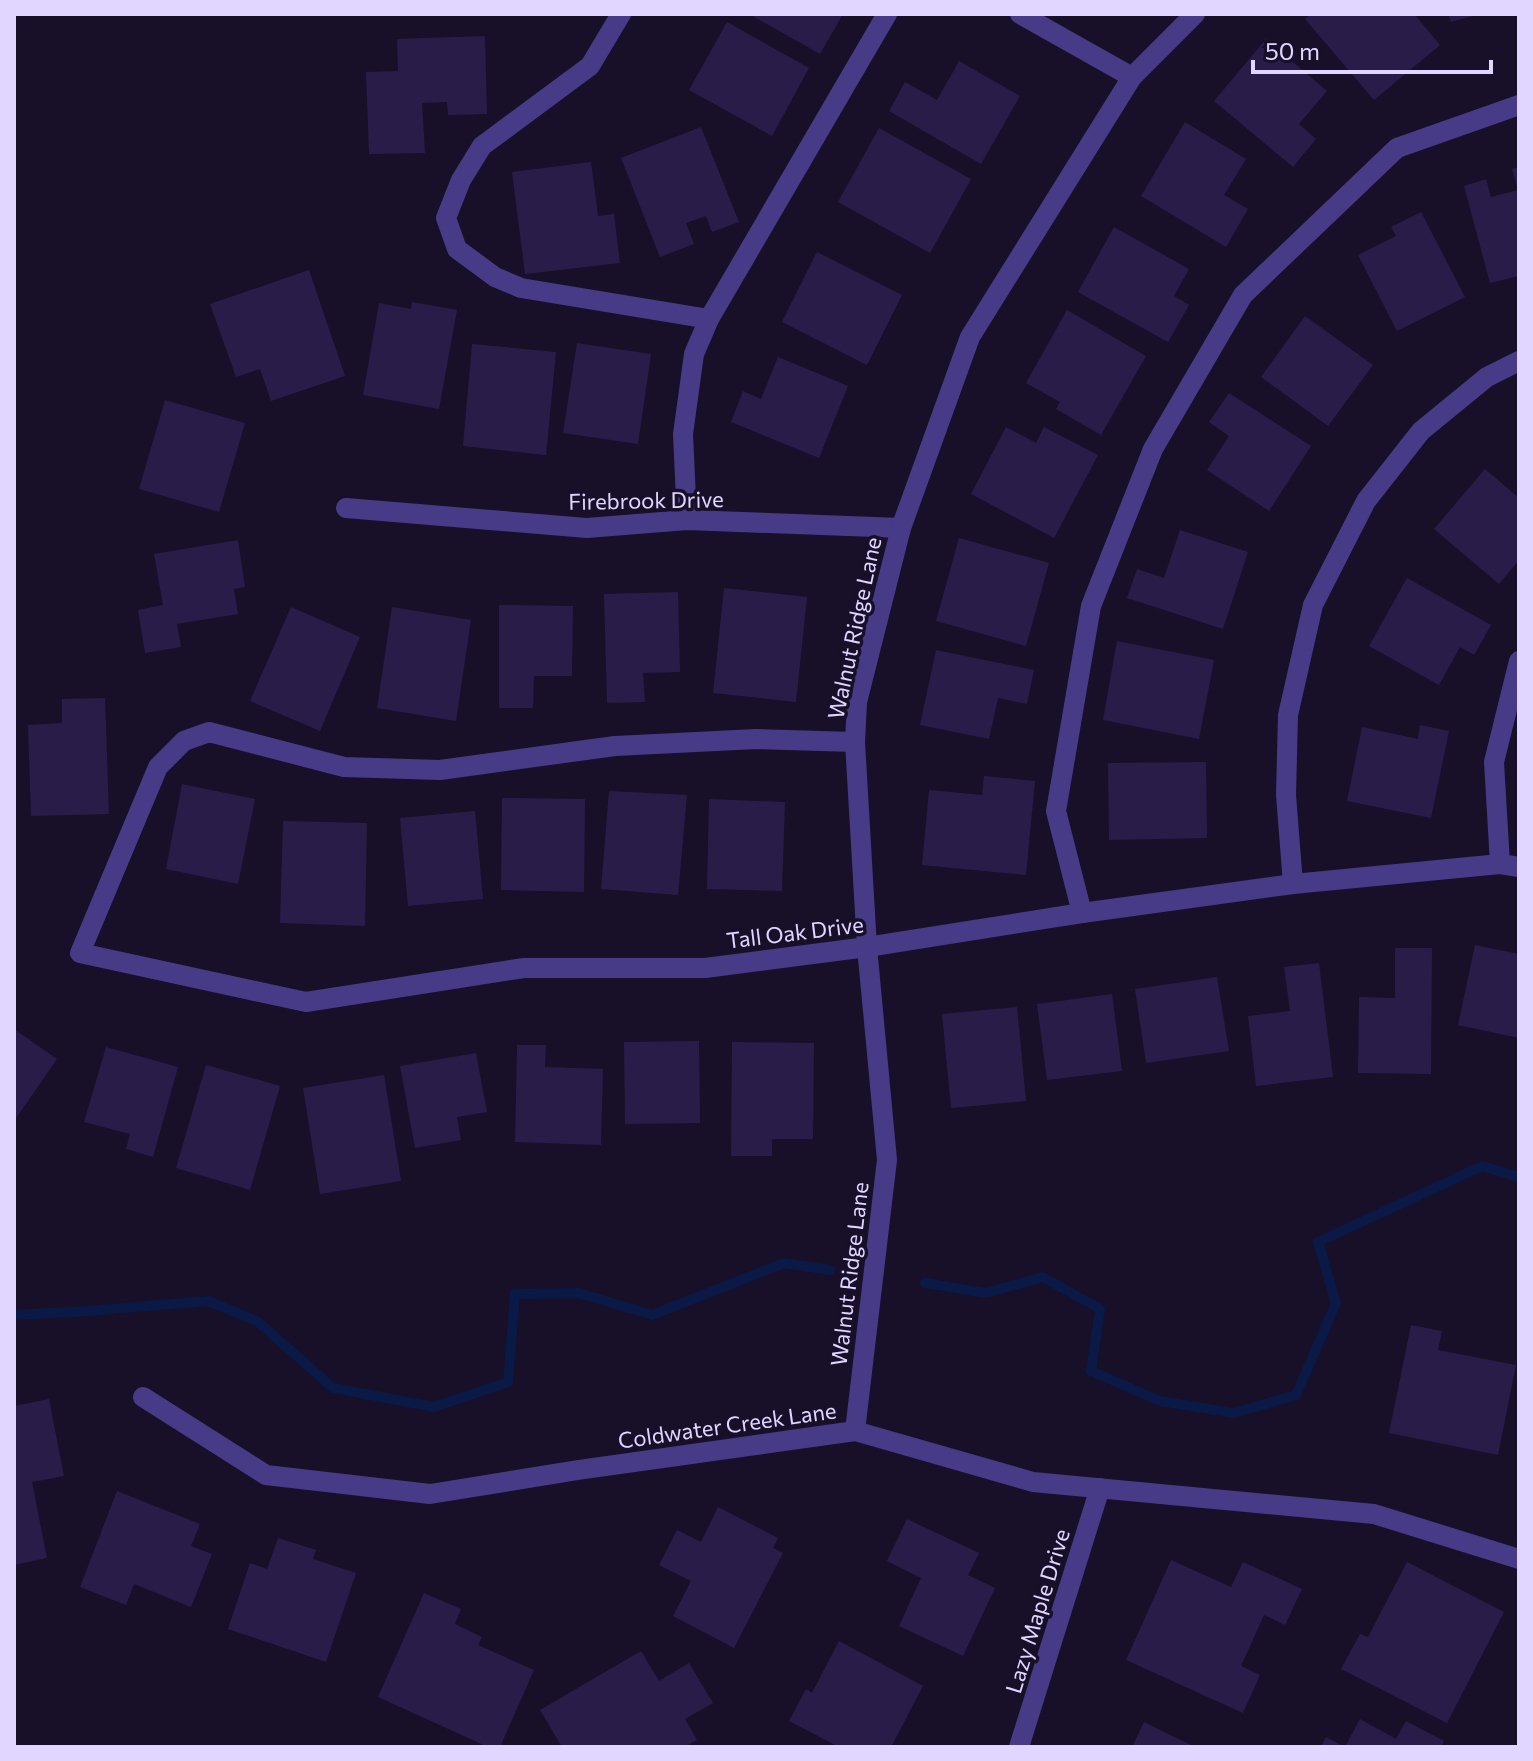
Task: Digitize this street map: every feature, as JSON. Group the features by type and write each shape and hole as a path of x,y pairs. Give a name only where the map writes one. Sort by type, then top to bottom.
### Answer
{"street":[{"path":"621,14 590,66 482,146 461,180 446,218 457,249 495,277 521,288 709,319"},
{"path":"687,520 683,434 694,354 709,319 887,14"},
{"path":"1020,14 1132,77"},
{"name":"Walnut Ridge Lane","path":"855,1431 887,1160 867,947 855,742 857,702 901,528 970,337 1132,77 1195,14"},
{"path":"1082,913 1056,811 1091,606 1153,449 1243,295 1397,148 1519,105"},
{"path":"1293,884 1286,795 1288,715 1313,605 1366,501 1421,431 1487,377 1519,361"},
{"name":"Firebrook Drive","path":"346,508 587,528 687,520 901,528"},
{"path":"1509,865 1494,762 1519,661"},
{"name":"Tall Oak Drive","path":"855,742 756,739 615,746 440,770 344,767 209,732 184,741 158,767 80,953 306,1002 524,968 705,968 1293,884 1509,865"},
{"name":"Coldwater Creek Lane","path":"143,1397 266,1475 430,1494 855,1431 1033,1482 1374,1514 1519,1559"},
{"name":"Lazy Maple Drive","path":"1019,1747 1100,1488"}],"building":[{"path":"749,14 843,14 820,54"},
{"path":"1311,14 1414,14 1440,45 1374,100 1305,19"},
{"path":"1448,14 1476,14 1476,15 1451,22"},
{"path":"727,22 809,68 772,136 689,90"},
{"path":"485,36 487,114 448,115 447,102 422,103 425,153 369,154 366,72 398,71 397,39"},
{"path":"1266,39 1327,91 1299,124 1316,139 1293,167 1214,101"},
{"path":"959,61 1020,96 981,164 889,111 905,82 937,100"},
{"path":"1185,122 1246,159 1224,195 1248,209 1226,247 1141,196"},
{"path":"701,127 739,222 712,232 706,216 686,223 694,244 660,257 621,158"},
{"path":"879,128 971,179 930,253 838,202"},
{"path":"591,162 598,216 614,214 620,263 525,274 512,172"},
{"path":"1519,167 1519,276 1490,283 1464,186 1486,179 1491,197 1518,190 1512,169"},
{"path":"1421,212 1465,297 1397,331 1358,255 1396,236 1391,227"},
{"path":"1114,227 1189,269 1174,296 1189,305 1168,342 1078,292"},
{"path":"817,252 902,295 867,365 782,322"},
{"path":"309,270 345,376 271,401 260,369 236,377 210,304"},
{"path":"412,302 457,310 439,409 363,395 379,303 411,309"},
{"path":"1067,310 1146,356 1101,435 1056,409 1060,402 1026,383"},
{"path":"1305,316 1373,365 1328,426 1261,377"},
{"path":"577,343 651,354 638,444 563,433"},
{"path":"472,344 556,352 546,455 463,446"},
{"path":"778,357 848,386 819,458 731,422 743,391 761,399"},
{"path":"1229,393 1311,446 1269,511 1207,470 1229,436 1209,422"},
{"path":"165,400 245,423 219,512 139,489"},
{"path":"1006,427 1036,443 1044,427 1098,455 1054,538 971,494"},
{"path":"1485,469 1519,498 1519,560 1499,584 1434,529"},
{"path":"1180,530 1248,552 1223,629 1127,598 1137,569 1164,578"},
{"path":"959,538 1049,563 1026,646 936,621"},
{"path":"238,540 245,587 234,589 238,614 177,624 181,647 145,653 138,610 163,605 154,554"},
{"path":"1407,578 1491,625 1474,655 1460,647 1439,685 1369,646"},
{"path":"724,588 807,597 796,702 713,693"},
{"path":"678,592 680,672 643,673 645,702 607,703 604,594"},
{"path":"499,605 573,606 572,676 534,676 533,708 499,708"},
{"path":"291,607 360,637 320,731 250,701"},
{"path":"392,607 471,620 456,721 377,708"},
{"path":"1117,641 1214,660 1199,739 1103,720"},
{"path":"936,650 1034,670 1027,704 998,698 989,739 920,725"},
{"path":"105,698 109,814 31,816 28,725 62,723 62,699"},
{"path":"1420,725 1449,731 1431,818 1347,801 1362,727 1418,739"},
{"path":"1206,762 1207,838 1109,840 1108,763"},
{"path":"984,776 1035,781 1026,875 922,865 929,790 982,795"},
{"path":"182,784 255,799 238,884 166,869"},
{"path":"609,791 687,795 678,895 601,889"},
{"path":"502,798 585,799 584,892 501,890"},
{"path":"709,799 785,802 782,891 707,889"},
{"path":"475,811 483,899 408,906 400,818"},
{"path":"283,821 367,823 365,926 280,923"},
{"path":"1475,945 1519,954 1519,1038 1458,1025"},
{"path":"1395,948 1432,948 1431,1074 1358,1073 1359,997 1395,998"},
{"path":"1319,963 1333,1077 1256,1086 1248,1016 1290,1011 1284,967"},
{"path":"1217,977 1229,1051 1146,1063 1135,989"},
{"path":"1112,994 1122,1071 1047,1080 1037,1004"},
{"path":"1017,1007 1026,1101 951,1108 942,1014"},
{"path":"14,1029 57,1059 14,1121"},
{"path":"699,1041 700,1123 625,1124 624,1042"},
{"path":"732,1042 814,1043 813,1139 772,1139 772,1156 731,1156"},
{"path":"517,1045 546,1045 545,1067 603,1069 601,1145 515,1142"},
{"path":"106,1047 178,1067 153,1157 126,1149 130,1134 84,1122"},
{"path":"476,1053 487,1112 457,1117 461,1140 415,1148 400,1066"},
{"path":"206,1065 280,1086 250,1190 176,1168"},
{"path":"384,1075 401,1181 320,1194 303,1088"},
{"path":"1411,1325 1442,1331 1438,1350 1516,1365 1498,1455 1389,1433"},
{"path":"49,1399 64,1476 32,1482 47,1558 14,1565 14,1406"},
{"path":"117,1491 200,1524 191,1546 212,1554 191,1607 134,1584 126,1605 80,1587"},
{"path":"718,1507 778,1538 773,1548 783,1553 734,1648 673,1616 691,1581 659,1565 677,1530 701,1542"},
{"path":"907,1519 979,1553 968,1575 995,1588 963,1656 899,1626 921,1578 887,1561"},
{"path":"278,1538 316,1550 313,1559 356,1573 326,1662 228,1629 250,1563 267,1569"},
{"path":"1171,1560 1231,1587 1243,1562 1302,1589 1285,1625 1264,1615 1241,1666 1260,1675 1243,1713 1126,1660"},
{"path":"1407,1562 1504,1612 1447,1723 1341,1669 1360,1634 1368,1637"},
{"path":"424,1593 461,1609 455,1624 482,1637 478,1645 534,1670 500,1747 488,1747 378,1697"},
{"path":"839,1641 923,1686 891,1747 839,1747 789,1721 806,1689 812,1693"},
{"path":"641,1651 659,1681 689,1663 713,1703 685,1719 697,1740 684,1747 562,1747 540,1710"},
{"path":"1360,1719 1396,1739 1406,1721 1444,1741 1441,1747 1345,1747"},
{"path":"1144,1722 1195,1747 1132,1747"},
{"path":"1326,1737 1345,1747 1321,1747"}],"waterway":[{"path":"925,1283 986,1293 1043,1277 1100,1309 1091,1371 1160,1401 1234,1413 1296,1395 1336,1303 1318,1242 1482,1166 1519,1177"},
{"path":"14,1315 208,1301 257,1321 333,1388 434,1407 508,1382 515,1294 579,1293 652,1315 784,1263 830,1270"}]}
